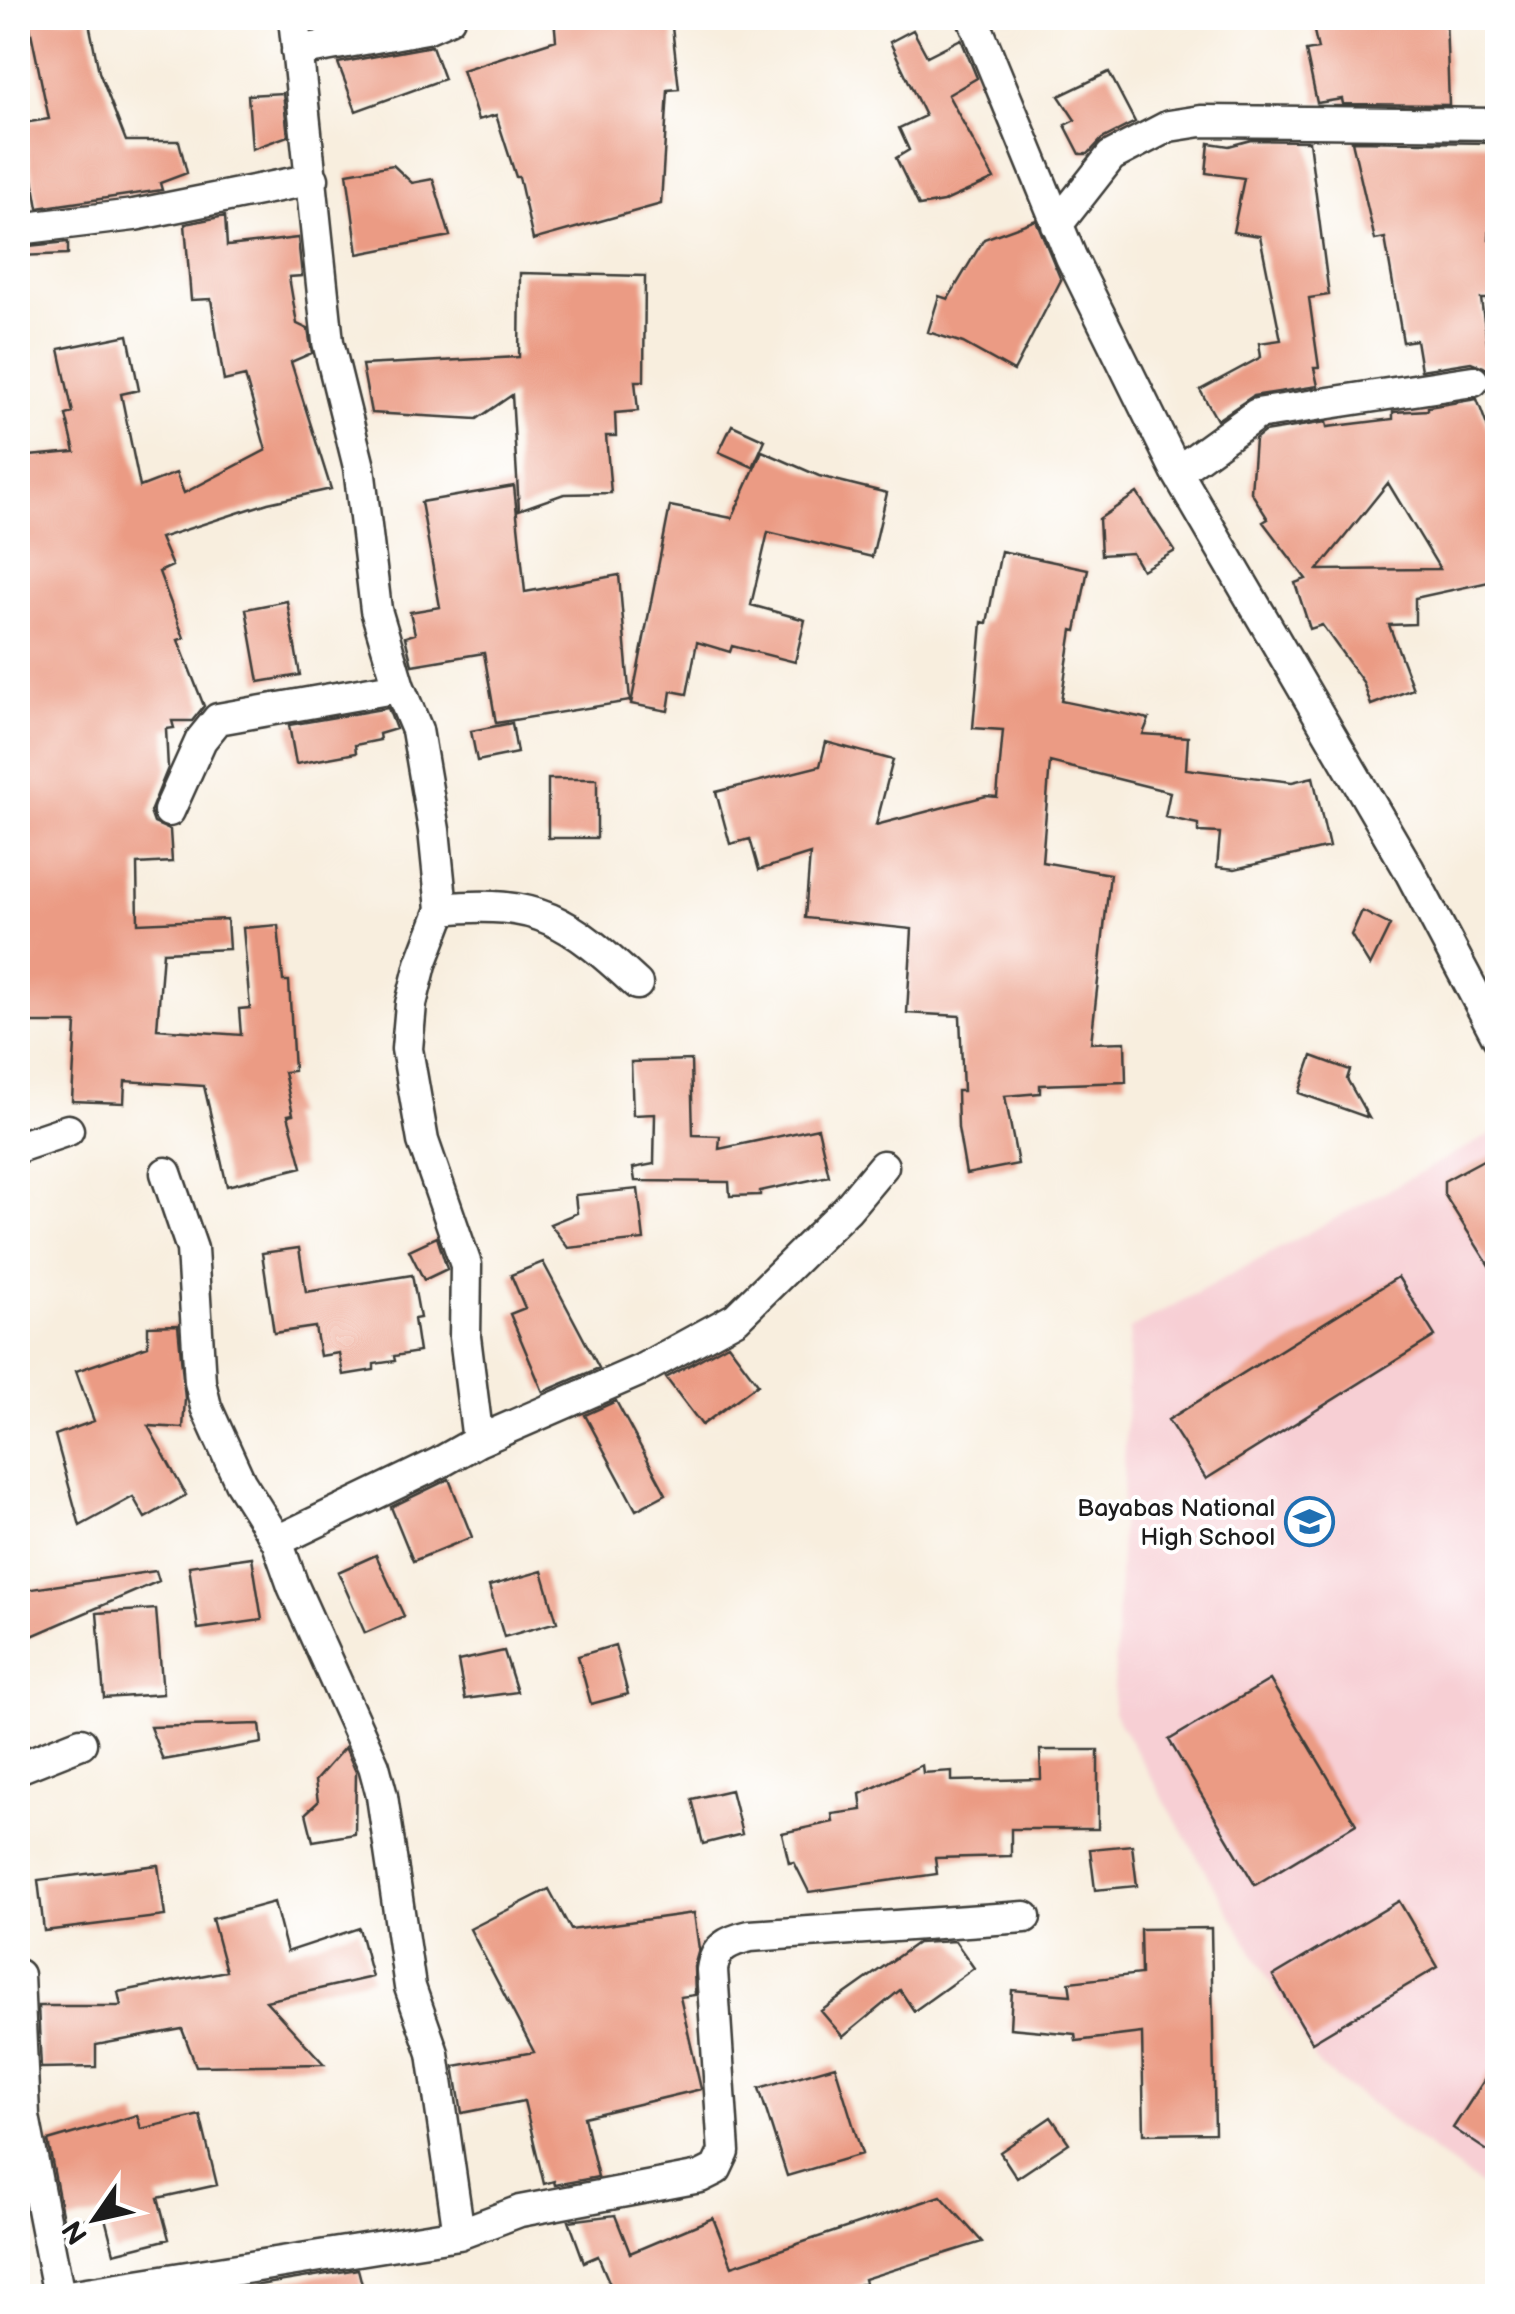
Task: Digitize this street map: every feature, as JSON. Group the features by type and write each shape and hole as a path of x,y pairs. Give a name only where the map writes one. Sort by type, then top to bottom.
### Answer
{"street":[{"path":"294,18 328,342 359,467 376,610 398,687 418,730 434,830 442,909 421,964 411,1004 407,1049 423,1140 466,1264 464,1336 478,1441"},
{"path":"298,51 426,28 449,18"},
{"path":"973,18 1057,225 1177,472 1408,868 1498,1038"},
{"path":"1057,225 1111,156 1169,126 1201,121 1498,124"},
{"path":"18,229 134,214 313,178"},
{"path":"1177,472 1257,414 1473,380"},
{"path":"168,812 202,740 218,719 398,687"},
{"path":"442,909 503,906 540,914 580,934 637,984"},
{"path":"18,1147 68,1130"},
{"path":"276,1541 439,1464 478,1441 641,1370 736,1318 856,1200 883,1166"},
{"path":"166,1173 192,1249 200,1382 206,1407 240,1482 276,1541 374,1766 382,1796 410,1987 433,2053 459,2234"},
{"path":"18,1768 81,1742"},
{"path":"68,2296 459,2234 520,2211 700,2177 716,2169 724,2152 712,1970 715,1954 724,1944 750,1936 1025,1917"},
{"path":"18,1974 24,2116 59,2296"}],"shaded area":[{"name":"Bayabas National High School","path":"1497,1131 1497,2198 1319,2066 1113,1712 1130,1329"}],"building":[{"path":"28,18 88,18 99,72 126,141 179,141 187,173 160,183 162,190 38,208 23,123 49,119"},
{"path":"554,18 671,18 679,89 668,90 661,204 533,240 519,177 496,115 478,120 462,70 556,40"},
{"path":"1311,18 1446,18 1449,105 1343,104 1342,99 1317,103 1306,51 1318,49"},
{"path":"913,30 927,56 961,39 977,78 948,95 994,179 943,202 919,206 896,158 909,150 899,128 925,116 890,42"},
{"path":"432,46 444,79 356,111 338,63"},
{"path":"1109,72 1135,122 1102,139 1088,154 1080,154 1065,125 1075,120 1059,96"},
{"path":"283,93 288,136 252,149 248,95"},
{"path":"1251,140 1309,141 1329,295 1309,298 1318,386 1253,396 1217,420 1200,390 1261,357 1259,343 1281,340 1260,236 1233,232 1244,178 1206,173 1209,143 1229,146"},
{"path":"1352,141 1493,143 1489,240 1498,240 1498,299 1481,299 1491,370 1471,362 1421,370 1416,340 1403,342 1385,238 1375,240"},
{"path":"393,165 412,183 433,179 450,236 358,254 347,173"},
{"path":"225,216 227,246 298,238 302,276 289,277 297,324 308,329 312,353 291,362 331,489 268,503 160,538 172,566 159,572 184,638 178,640 204,706 192,721 172,721 174,728 166,729 168,768 150,812 154,823 170,830 172,862 137,864 138,923 227,919 229,949 163,952 157,1029 241,1035 239,1009 250,1008 243,928 278,925 283,981 289,981 294,1071 284,1072 293,1114 288,1115 302,1167 227,1186 204,1086 125,1081 124,1103 72,1101 76,1023 18,1023 18,457 75,452 66,415 73,413 59,349 128,335 139,390 121,394 140,487 176,473 184,493 266,450 245,376 224,381 211,299 191,300 185,224"},
{"path":"1036,220 1061,280 1014,371 963,343 928,332 939,296 948,299 984,239"},
{"path":"68,242 68,254 18,256 18,247"},
{"path":"520,273 645,276 644,381 635,381 638,411 615,413 616,436 606,436 611,493 564,494 519,510 512,395 477,419 371,413 362,365 519,357"},
{"path":"1477,399 1498,455 1498,580 1415,598 1415,624 1389,625 1413,689 1371,705 1363,682 1322,625 1310,629 1295,583 1306,579 1263,522 1268,519 1251,492 1255,439 1264,432 1326,422 1327,427 1393,419 1393,412","holes":["1388,483 1440,569 1318,570"]},
{"path":"732,425 765,440 753,467 719,452"},
{"path":"762,451 819,476 887,493 872,557 768,532 751,605 805,620 795,662 732,646 730,652 697,642 687,694 671,691 668,711 631,704 670,506 732,518"},
{"path":"514,486 525,592 619,575 630,701 496,723 484,653 412,665 405,637 415,634 410,612 440,607 421,502"},
{"path":"1137,493 1175,551 1142,570 1132,553 1101,555 1099,519"},
{"path":"1001,551 1088,569 1076,631 1072,630 1061,701 1149,719 1143,734 1188,737 1186,769 1292,782 1313,777 1329,847 1235,869 1217,867 1220,833 1198,832 1198,824 1165,817 1170,792 1050,762 1042,862 1110,874 1091,1043 1125,1042 1126,1082 1040,1085 1040,1093 1005,1096 1018,1164 966,1174 958,1128 957,1091 963,1091 960,1016 907,1013 912,929 805,918 810,854 759,870 750,839 730,844 716,792 820,766 826,742 893,760 876,825 986,796 997,797 1003,730 973,728 982,622 987,623"},
{"path":"287,601 300,675 259,682 246,609"},
{"path":"388,708 396,729 379,734 380,740 355,745 356,753 296,764 289,725"},
{"path":"512,723 517,753 477,761 471,731"},
{"path":"548,779 597,779 597,838 548,838"},
{"path":"1362,911 1390,925 1370,966 1351,935"},
{"path":"1312,1056 1350,1070 1347,1079 1369,1118 1299,1093"},
{"path":"691,1060 693,1135 720,1136 719,1149 818,1128 829,1176 760,1191 760,1195 730,1196 729,1182 635,1181 633,1168 654,1164 655,1114 633,1115 631,1062"},
{"path":"1498,1152 1498,1280 1444,1194 1444,1181"},
{"path":"638,1189 644,1240 568,1248 550,1224 577,1213 575,1195"},
{"path":"437,1237 447,1269 424,1280 409,1250"},
{"path":"299,1248 306,1292 412,1275 420,1318 414,1319 419,1352 374,1364 374,1370 343,1375 339,1353 320,1356 315,1327 274,1333 262,1253"},
{"path":"543,1262 599,1368 543,1392 510,1314 525,1308 511,1275"},
{"path":"1398,1277 1435,1336 1206,1479 1168,1420"},
{"path":"178,1325 185,1399 183,1428 148,1426 186,1495 145,1518 133,1497 80,1526 55,1435 94,1421 76,1371 148,1346 148,1326"},
{"path":"728,1344 758,1384 702,1425 666,1378"},
{"path":"616,1401 666,1494 636,1510 585,1415"},
{"path":"449,1479 472,1537 413,1561 391,1507"},
{"path":"376,1555 404,1616 365,1633 338,1572"},
{"path":"252,1557 262,1620 198,1629 189,1566"},
{"path":"156,1571 159,1581 18,1642 18,1591"},
{"path":"542,1571 557,1622 504,1637 489,1586"},
{"path":"156,1609 163,1694 104,1698 97,1613"},
{"path":"615,1645 628,1694 591,1704 578,1656"},
{"path":"504,1651 517,1692 465,1699 458,1661"},
{"path":"1270,1680 1356,1824 1255,1885 1169,1740"},
{"path":"260,1724 262,1743 163,1760 150,1727"},
{"path":"345,1747 356,1772 355,1834 313,1841 306,1813 318,1802 315,1781"},
{"path":"1040,1750 1098,1750 1098,1829 1011,1829 1011,1856 935,1858 937,1874 809,1892 794,1862 789,1863 782,1833 833,1822 832,1814 862,1810 860,1794 922,1765 923,1773 952,1771 952,1781 1041,1779"},
{"path":"731,1790 742,1834 703,1844 692,1799"},
{"path":"1132,1845 1137,1886 1095,1890 1090,1849"},
{"path":"158,1865 165,1916 44,1931 38,1880"},
{"path":"549,1889 571,1930 694,1913 699,1949 694,1967 695,1995 680,1997 701,2089 584,2117 598,2177 555,2185 554,2181 544,2184 524,2101 462,2113 454,2066 534,2052 470,1929"},
{"path":"1399,1901 1438,1967 1312,2042 1273,1976"},
{"path":"274,1902 287,1952 359,1928 372,1977 266,2001 324,2064 196,2066 182,2029 96,2045 96,2067 41,2068 38,2006 121,2006 118,1992 226,1971 212,1919"},
{"path":"1211,1928 1215,2133 1144,2134 1142,2033 1076,2041 1075,2034 1010,2028 1012,1990 1071,1995 1069,1982 1141,1974 1140,1929"},
{"path":"955,1941 974,1968 914,2011 900,1990 843,2037 821,2011 917,1943"},
{"path":"1498,2059 1498,2158 1453,2128"},
{"path":"835,2066 862,2154 787,2176 759,2088"},
{"path":"137,2115 141,2129 200,2115 217,2185 158,2198 169,2239 114,2253 104,2214 64,2224 48,2141"},
{"path":"1051,2117 1069,2143 1017,2178 1000,2152"},
{"path":"941,2196 982,2242 864,2279 865,2283 825,2296 615,2296 598,2256 584,2262 569,2221 615,2215 630,2253 713,2218 732,2266"},
{"path":"358,2269 365,2296 254,2296 253,2286"}],"place":[{"name":"Bayabas National High School","path":"1310,1521"}]}
